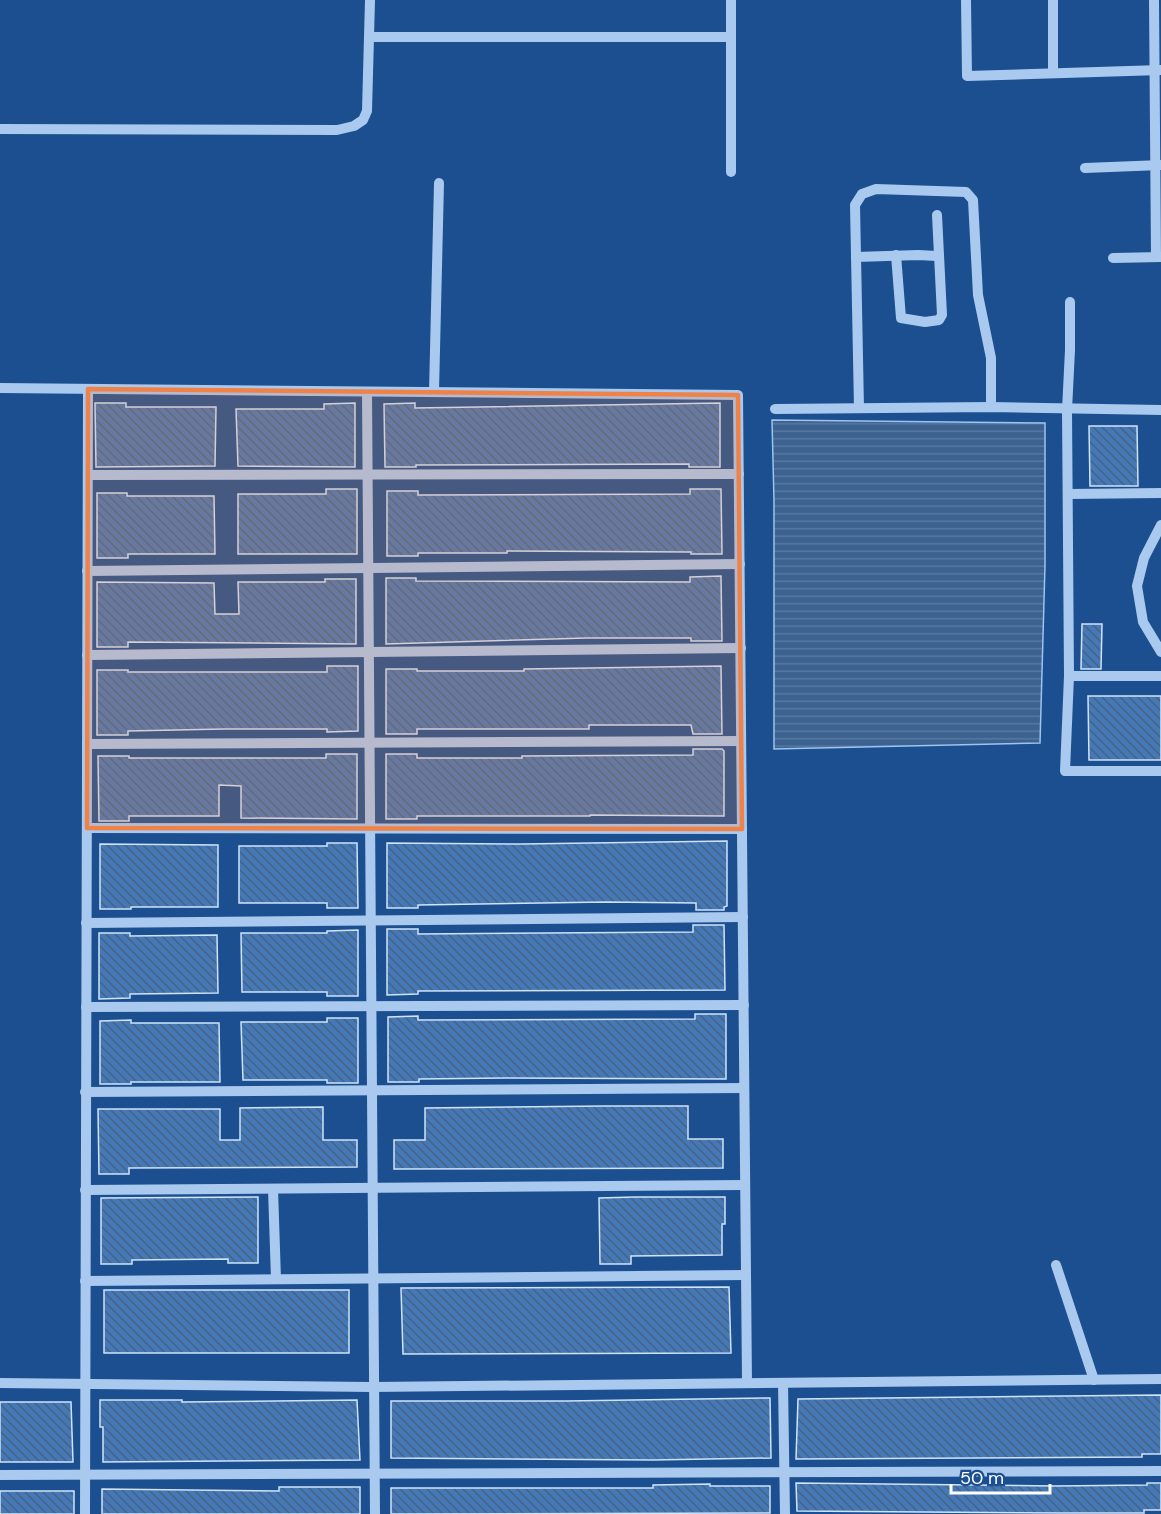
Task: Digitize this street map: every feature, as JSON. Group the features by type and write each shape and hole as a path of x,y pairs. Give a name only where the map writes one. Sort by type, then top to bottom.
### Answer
{"street":[{"path":"0,129 337,130 354,126 363,120 367,111 370,0"},
{"path":"731,0 731,172"},
{"path":"966,0 967,76 1158,70"},
{"path":"1053,0 1053,73"},
{"path":"1113,258 1158,257 1158,70 1154,0"},
{"path":"369,37 731,37"},
{"path":"1085,168 1158,165"},
{"path":"434,392 439,183"},
{"path":"859,408 855,205 862,194 876,189 966,192 973,200 978,295 991,358 991,407"},
{"path":"896,255 901,318 924,322 939,320 942,315 937,256 937,215"},
{"path":"856,256 937,256"},
{"path":"1070,302 1067,410 1069,675 1065,771 1161,771"},
{"path":"0,388 738,395 747,1383"},
{"path":"85,1514 88,389"},
{"path":"367,392 375,1514"},
{"path":"775,409 991,407 1161,410"},
{"path":"88,475 739,474"},
{"path":"1068,494 1161,493"},
{"path":"1161,525 1144,558 1137,586 1143,622 1161,652"},
{"path":"87,571 740,564"},
{"path":"87,655 741,648"},
{"path":"1069,675 1161,676"},
{"path":"87,744 741,741"},
{"path":"87,828 742,829"},
{"path":"86,923 743,916"},
{"path":"86,1007 744,1005"},
{"path":"86,1092 744,1088"},
{"path":"85,1190 745,1185"},
{"path":"273,1189 276,1280"},
{"path":"1056,1265 1095,1380"},
{"path":"85,1281 746,1275"},
{"path":"0,1383 373,1387 1161,1379"},
{"path":"783,1383 785,1514"},
{"path":"0,1475 1161,1471"}],"highlighted area":[{"path":"88,389 738,395 742,829 87,828"}],"water":[{"path":"772,420 1045,423 1045,565 1040,743 774,749"}],"building":[{"path":"95,403 126,403 126,407 216,407 215,466 96,467"},
{"path":"355,403 355,467 238,466 236,409 324,409 324,404"},
{"path":"415,403 415,408 720,403 720,467 689,467 689,464 385,467 384,404"},
{"path":"1089,426 1137,426 1138,486 1090,486"},
{"path":"326,489 357,489 357,554 238,554 238,494 326,494"},
{"path":"690,489 721,489 722,554 507,551 507,553 418,553 418,556 387,556 387,491 418,491 418,495 690,494"},
{"path":"97,493 127,493 127,496 214,496 215,554 128,554 128,558 97,558"},
{"path":"721,576 722,641 691,641 691,638 587,638 386,644 386,578 416,578 416,581 690,582 690,577"},
{"path":"325,579 356,579 356,644 128,642 128,647 97,647 97,582 214,583 215,614 239,614 238,582 325,582"},
{"path":"1082,624 1102,624 1101,669 1081,669"},
{"path":"327,666 358,666 358,731 224,729 128,731 128,735 97,735 97,670 327,672"},
{"path":"721,666 722,734 693,734 691,725 589,725 589,729 417,729 417,734 386,734 386,669 524,671 524,669"},
{"path":"1088,696 1161,696 1161,760 1089,760"},
{"path":"693,749 722,749 724,751 724,816 417,816 417,819 386,819 386,754 417,754 417,758 522,758 522,756 693,755"},
{"path":"326,754 357,754 357,819 241,818 241,786 219,785 219,816 129,816 129,821 99,821 98,756 326,758"},
{"path":"727,841 727,906 724,910 696,910 696,903 606,902 418,905 418,908 387,908 387,843"},
{"path":"327,843 357,843 358,908 327,908 327,903 239,903 239,846 327,846"},
{"path":"100,844 218,845 218,907 100,909"},
{"path":"693,925 724,925 725,990 418,991 418,994 387,995 387,929 418,929 418,934 693,932"},
{"path":"358,930 358,996 327,996 327,992 242,992 241,933 327,933 327,931"},
{"path":"99,933 130,933 130,936 217,935 218,993 130,994 130,998 99,999"},
{"path":"695,1014 726,1014 726,1079 505,1078 419,1079 419,1082 388,1082 388,1017 418,1016 418,1020 695,1019"},
{"path":"327,1018 358,1018 358,1083 327,1083 327,1080 243,1080 241,1022 327,1022"},
{"path":"131,1020 131,1023 219,1023 220,1082 100,1084 100,1021"},
{"path":"688,1106 688,1139 723,1139 723,1168 394,1169 394,1140 425,1140 425,1108"},
{"path":"323,1107 323,1140 357,1140 357,1167 129,1168 129,1174 99,1174 98,1109 220,1109 220,1140 240,1140 240,1108"},
{"path":"258,1197 258,1263 228,1263 228,1259 132,1260 132,1264 101,1264 101,1198"},
{"path":"725,1197 722,1255 631,1256 631,1264 600,1264 599,1198"},
{"path":"729,1287 731,1353 403,1354 401,1288"},
{"path":"104,1290 349,1290 349,1353 104,1353"},
{"path":"1161,1395 1161,1454 1142,1454 1142,1457 796,1459 798,1399"},
{"path":"770,1398 771,1458 653,1460 391,1458 391,1401"},
{"path":"100,1400 182,1400 182,1402 357,1400 360,1460 103,1462"},
{"path":"0,1402 71,1402 73,1462 0,1462"},
{"path":"796,1483 1055,1486 1161,1483 1161,1510 1144,1510 1144,1513 797,1511"},
{"path":"710,1484 710,1486 770,1486 770,1513 391,1514 391,1488 653,1488 653,1485"},
{"path":"279,1487 360,1487 360,1514 102,1514 102,1489 279,1491"},
{"path":"0,1491 74,1491 74,1514 0,1514"}]}
